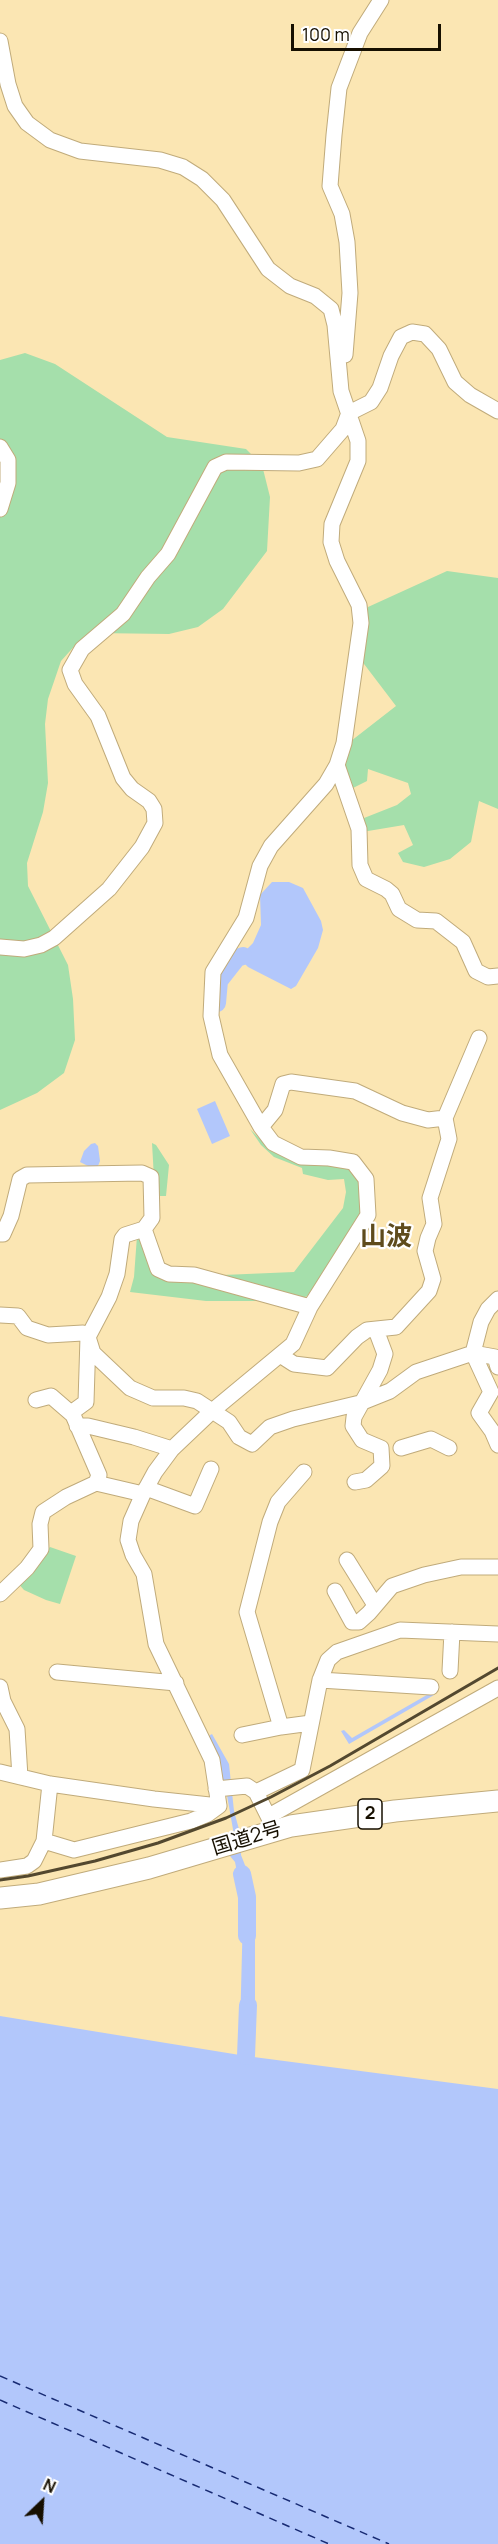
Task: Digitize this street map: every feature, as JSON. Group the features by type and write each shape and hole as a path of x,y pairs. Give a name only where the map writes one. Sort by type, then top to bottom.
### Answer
{"highway":[{"name":"国道2号","path":"0,1898 39,1894 149,1868 244,1840 272,1823 498,1801"}],"street":[{"path":"337,365 345,362 350,301 347,242 342,214 330,186 335,123 339,88 375,1"},
{"path":"0,41 8,84 15,106 27,123 50,140 80,151 160,160 183,167 202,179 223,200 268,269 290,286 315,296 331,309 335,325 340,391 358,441 358,461 332,524 331,542 337,561 359,605 361,623 344,743 337,765 326,784 271,846 260,866 246,918 213,972 211,1016 220,1055 261,1127 273,1143 301,1157 352,1162 366,1179 368,1215 309,1307 294,1344 212,1412 172,1449 145,1491 130,1521 128,1540 144,1574 156,1644 212,1760 219,1806"},
{"path":"0,947 24,949 41,945 54,938 109,889 142,847 155,823 154,809 149,801 132,789 123,778 98,716 75,684 70,670 82,649 123,614 148,577 168,554 215,467 226,462 299,463 317,459 343,429 349,413 371,402 380,388 390,356 401,337 412,332 425,333 439,349 455,382 470,395 498,411"},
{"path":"0,447 8,460 8,483 0,509"},
{"path":"337,765 359,829 360,865 366,879 392,894 399,909 417,920 435,921 463,942 476,972 488,977 498,976"},
{"path":"280,1355 294,1364 327,1368 357,1337 367,1330 396,1327 429,1291 433,1279 425,1251 434,1224 430,1198 449,1139 445,1118 479,1038"},
{"path":"261,1127 275,1110 283,1084 291,1082 355,1091 402,1113 428,1120 445,1118"},
{"path":"0,1234 3,1234 11,1216 21,1179 27,1175 142,1173 151,1177 152,1218 144,1229 125,1235 122,1239 114,1284 88,1337 86,1402 75,1410 75,1421"},
{"path":"144,1229 159,1269 169,1274 194,1275 309,1307"},
{"path":"498,1299 488,1309 481,1322 473,1353 491,1392 479,1413 492,1431 498,1445"},
{"path":"0,1315 18,1316 27,1328 48,1335 83,1333 88,1337 93,1353 130,1388 153,1398 184,1398 197,1401 230,1422 238,1437 252,1444 270,1427 293,1419 360,1403 390,1391 416,1372 473,1353 495,1357 498,1367"},
{"path":"355,1482 366,1479 382,1466 381,1448 362,1440 353,1426 360,1403 380,1370 385,1354 376,1330"},
{"path":"36,1400 51,1395 75,1421 99,1475 96,1483"},
{"path":"75,1421 172,1449"},
{"path":"401,1448 431,1439 449,1448"},
{"path":"0,1594 27,1568 41,1549 40,1524 43,1512 66,1497 96,1483 145,1491 195,1506 212,1469"},
{"path":"281,1727 247,1618 247,1608 278,1502 304,1472"},
{"path":"347,1560 375,1605"},
{"path":"335,1591 352,1622 359,1622 392,1586 424,1575 461,1567 498,1567"},
{"path":"256,1792 302,1770 320,1680 328,1660 337,1652 400,1630 498,1634"},
{"path":"450,1671 452,1632"},
{"path":"57,1672 176,1683"},
{"path":"320,1680 431,1687"},
{"path":"0,1687 3,1701 17,1729 20,1778"},
{"path":"216,1789 236,1785 247,1786 256,1792 272,1823 498,1688"},
{"path":"242,1735 311,1723"},
{"path":"0,1772 50,1784 219,1806"},
{"path":"0,1870 27,1866 34,1861 44,1841 50,1784"},
{"path":"44,1841 74,1850 191,1821 208,1814 219,1806"}],"green space":[{"path":"25,353 55,364 167,437 246,449 262,465 270,497 267,551 223,609 198,627 169,634 94,633 79,641 61,661 48,699 45,724 48,783 43,812 27,863 28,886 68,965 73,999 75,1040 64,1073 37,1093 0,1110 0,360"},
{"path":"447,571 498,578 498,809 479,801 471,842 450,859 424,867 403,862 398,853 413,845 404,825 362,832 359,820 397,805 411,794 408,783 368,769 367,781 349,790 344,771 351,741 396,706 361,660 368,607"},
{"path":"250,1129 267,1146 347,1166 357,1177 362,1202 361,1212 323,1275 303,1298 223,1275 294,1272 343,1208 346,1192 344,1179 328,1180 303,1174 302,1168 274,1157 261,1145"},
{"path":"152,1143 156,1145 169,1165 166,1196 155,1196"},
{"path":"137,1236 143,1238 154,1270 194,1277 275,1301 206,1301 130,1292 134,1277"},
{"path":"50,1547 76,1556 60,1604 24,1590 17,1582"}],"water":[{"path":"272,882 289,882 303,888 321,921 323,930 318,948 296,986 291,989 244,963 244,952 253,943 261,925 260,895"},
{"path":"215,1101 230,1136 212,1144 197,1109"},
{"path":"95,1143 98,1146 100,1161 98,1166 88,1166 80,1162 84,1151"},
{"path":"432,1692 434,1695 349,1744 341,1731 344,1730 352,1738"},
{"path":"212,1734 229,1764 234,1811 240,1833 241,1855 250,1878 253,1897 242,1898 235,1862 230,1856 234,1835 225,1784 205,1738"},
{"path":"255,1911 255,2030 240,2030 243,1912"},
{"path":"0,2016 246,2056 498,2089 498,2544 0,2544"}],"waterway":[{"path":"217,1003 219,981 237,958 243,956"},
{"path":"242,1874 247,1897 247,1936"},
{"path":"246,2056 248,2005"}],"ferry route":[{"path":"0,2376 389,2544"},
{"path":"0,2400 329,2544"}],"railway":[{"path":"0,1880 95,1861 158,1843 226,1818 330,1766 498,1668"}],"district":[{"name":"山波","path":"386,1238"}]}
